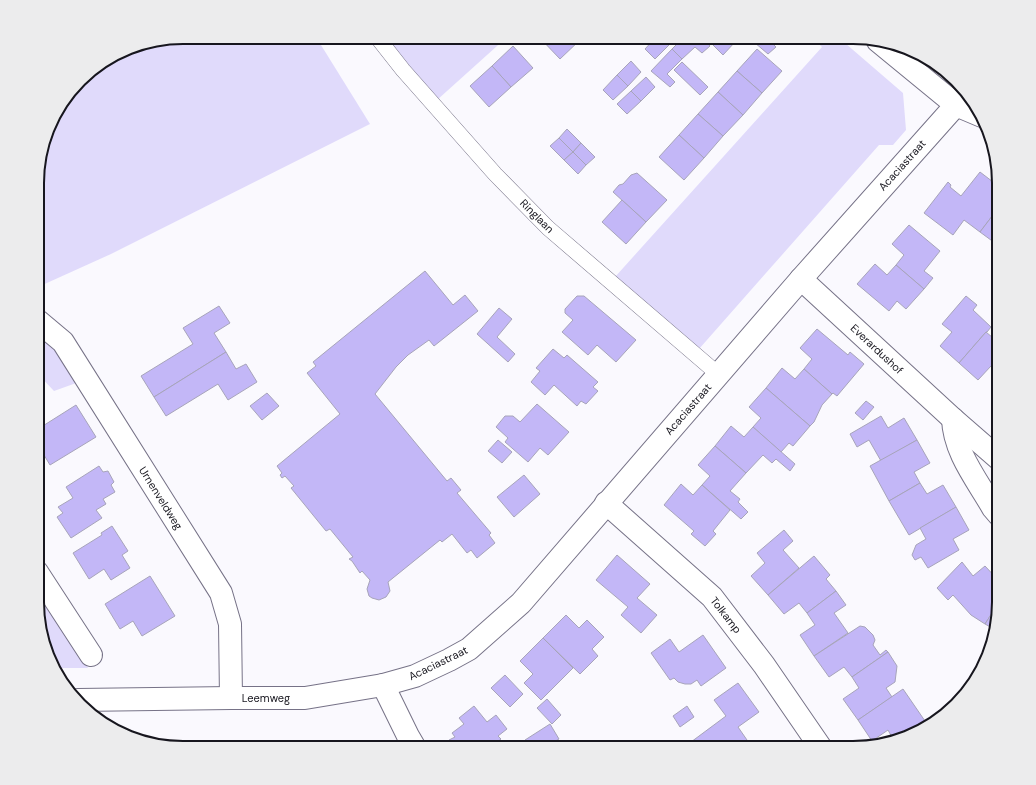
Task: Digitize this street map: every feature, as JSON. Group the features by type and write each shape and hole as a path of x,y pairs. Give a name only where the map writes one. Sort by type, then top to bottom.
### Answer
{"street":[{"path":"890,49 969,106"},
{"name":"Acaciastraat","path":"383,685 415,676 449,660 469,648 520,603 801,279 961,100"},
{"name":"Everardushof","path":"801,279 992,453"},
{"name":"Urnenveldweg","path":"44,325 63,342 221,593 230,624 231,698"},
{"path":"953,419 954,430 962,455 992,506"},
{"name":"Tolkamp","path":"606,503 712,597 764,665 816,741"},
{"path":"44,583 92,655"},
{"path":"383,685 411,741"},
{"name":"Leemweg","path":"85,700 305,698 383,685"}],"lane":[{"name":"Ringlaan","path":"383,44 403,70 495,174 548,228 718,374"}],"shaded area":[{"path":"174,44 320,44 370,124 111,254 44,284 45,165 51,139 63,114 85,85 106,67 122,58 139,51 156,47"},
{"path":"391,44 499,44 437,100"},
{"path":"819,44 846,44 903,93 906,130 893,145 879,145 699,349 615,277 822,47"},
{"path":"44,342 56,351 79,382 54,391 44,380"},
{"path":"44,593 88,668 61,668 49,638 44,611"}],"building":[{"path":"546,44 576,44 560,59"},
{"path":"650,44 669,45 655,59 645,49"},
{"path":"677,44 708,44 710,46 702,53 695,47 682,59 672,49"},
{"path":"712,44 733,44 723,55"},
{"path":"756,44 773,44 776,47 768,54"},
{"path":"513,46 533,68 511,87 492,66"},
{"path":"672,49 682,59 667,74 675,82 670,87 651,71"},
{"path":"757,49 782,71 762,93 737,71"},
{"path":"631,61 641,72 628,86 617,75"},
{"path":"682,62 708,87 700,95 674,70"},
{"path":"492,66 511,87 489,107 470,86"},
{"path":"737,71 762,93 743,115 718,92"},
{"path":"617,75 628,86 613,100 603,90"},
{"path":"646,77 655,87 641,101 631,91"},
{"path":"631,91 641,101 627,114 617,104"},
{"path":"718,92 743,115 723,136 698,114"},
{"path":"698,114 723,136 704,158 679,135"},
{"path":"567,129 581,143 573,152 559,138"},
{"path":"679,135 704,158 684,180 659,157"},
{"path":"559,138 573,152 564,160 550,146"},
{"path":"581,143 595,157 586,165 573,152"},
{"path":"573,152 586,165 578,174 564,160"},
{"path":"980,172 992,181 992,216 980,232 964,220 953,235 924,213 948,182 951,185 950,187 961,196"},
{"path":"637,173 667,200 646,222 613,192 631,175"},
{"path":"622,200 646,222 626,244 602,222"},
{"path":"992,216 992,241 980,232"},
{"path":"909,225 940,251 924,271 933,278 924,289 896,265 904,255 892,244"},
{"path":"875,264 887,275 896,265 924,289 906,309 897,301 889,311 857,284"},
{"path":"425,271 453,305 465,295 478,311 434,346 429,340 408,355 396,367 375,394 447,481 451,478 461,490 457,493 491,533 489,535 495,543 477,558 471,550 467,553 452,534 442,542 440,540 388,582 390,591 386,597 379,600 369,596 367,589 370,580 362,571 360,573 349,559 353,557 330,529 326,531 291,488 294,486 285,476 282,478 280,475 282,473 277,466 340,414 307,373 316,366 313,362"},
{"path":"577,296 584,296 636,340 616,362 597,345 588,355 562,332 573,320 565,313 565,309"},
{"path":"966,296 977,305 973,310 991,327 959,363 940,346 952,332 942,324"},
{"path":"219,306 230,323 214,333 226,352 154,397 141,376 193,344 183,328"},
{"path":"499,308 512,319 497,337 515,354 508,362 477,334"},
{"path":"817,329 848,355 850,352 864,364 837,396 833,393 832,394 804,369 812,359 800,348"},
{"path":"986,332 992,337 992,367 991,366 978,380 959,363"},
{"path":"553,349 564,358 567,355 598,382 593,387 598,391 586,404 581,401 577,406 554,385 545,395 531,382 540,371 536,368"},
{"path":"226,352 236,369 246,364 257,382 228,400 218,384 166,416 154,397"},
{"path":"782,368 795,379 804,369 832,394 822,405 814,422 810,426 766,388"},
{"path":"766,388 810,426 793,446 789,443 781,452 753,427 761,418 749,407"},
{"path":"267,393 279,406 262,420 250,406"},
{"path":"866,401 874,407 863,420 855,413"},
{"path":"537,404 569,432 548,455 540,448 528,462 505,442 508,438 496,427 505,416 513,416 520,422"},
{"path":"76,405 96,437 50,465 44,455 44,425"},
{"path":"881,416 888,428 904,418 917,440 881,461 869,440 857,447 850,434"},
{"path":"731,426 744,437 753,427 795,464 790,471 776,459 772,463 763,455 746,473 715,446"},
{"path":"498,440 512,452 502,463 488,451"},
{"path":"917,440 930,463 914,472 920,483 889,501 870,466"},
{"path":"715,446 746,473 730,491 740,499 738,502 748,512 741,519 702,485 710,476 698,465"},
{"path":"99,466 103,472 108,471 114,482 111,485 115,492 103,499 106,504 96,510 102,518 71,538 57,517 63,513 58,507 73,498 66,487"},
{"path":"524,475 540,494 514,517 497,497"},
{"path":"920,483 927,494 943,485 956,507 909,535 889,501"},
{"path":"681,484 693,495 702,485 730,510 713,531 716,534 705,546 691,534 694,531 664,505"},
{"path":"956,507 969,530 953,539 959,550 928,568 921,557 915,560 912,555 916,545 926,539 920,528"},
{"path":"112,526 128,551 122,555 130,568 111,580 104,569 89,579 73,553 102,535 101,533"},
{"path":"784,530 793,541 783,550 799,568 768,595 751,576 765,563 757,553"},
{"path":"617,555 650,584 637,598 657,615 641,633 621,615 628,607 596,580"},
{"path":"814,556 830,575 826,579 836,591 807,613 799,603 784,614 768,595"},
{"path":"962,562 973,576 985,566 992,574 992,614 985,624 971,615 953,595 948,600 937,588"},
{"path":"150,576 175,616 142,636 133,621 120,629 105,604"},
{"path":"836,591 846,605 834,613 848,633 814,656 800,635 815,625 807,613"},
{"path":"992,614 989,626 985,624"},
{"path":"566,615 579,628 587,620 604,637 592,649 598,656 580,674 543,638"},
{"path":"860,626 865,627 873,635 875,640 873,645 880,655 886,650 888,652 852,677 844,667 829,677 814,656"},
{"path":"703,635 726,668 701,686 697,680 691,684 685,684 678,682 674,678 670,680 651,653 670,639 679,652"},
{"path":"543,638 573,668 541,700 524,683 533,674 520,661"},
{"path":"888,652 897,666 895,682 886,688 892,697 858,720 843,699 859,688 852,677"},
{"path":"505,675 523,694 510,707 491,688"},
{"path":"738,683 759,712 738,727 747,740 692,741 726,716 714,700"},
{"path":"903,689 925,721 914,727 891,735 888,730 871,740 858,720"},
{"path":"547,699 561,715 552,724 537,708"},
{"path":"474,706 487,722 496,715 507,729 498,736 501,739 499,741 450,741 449,740 455,737 452,733 464,724 459,718"},
{"path":"687,706 694,717 680,727 673,716"},
{"path":"550,724 559,739 555,741 525,740"}]}
